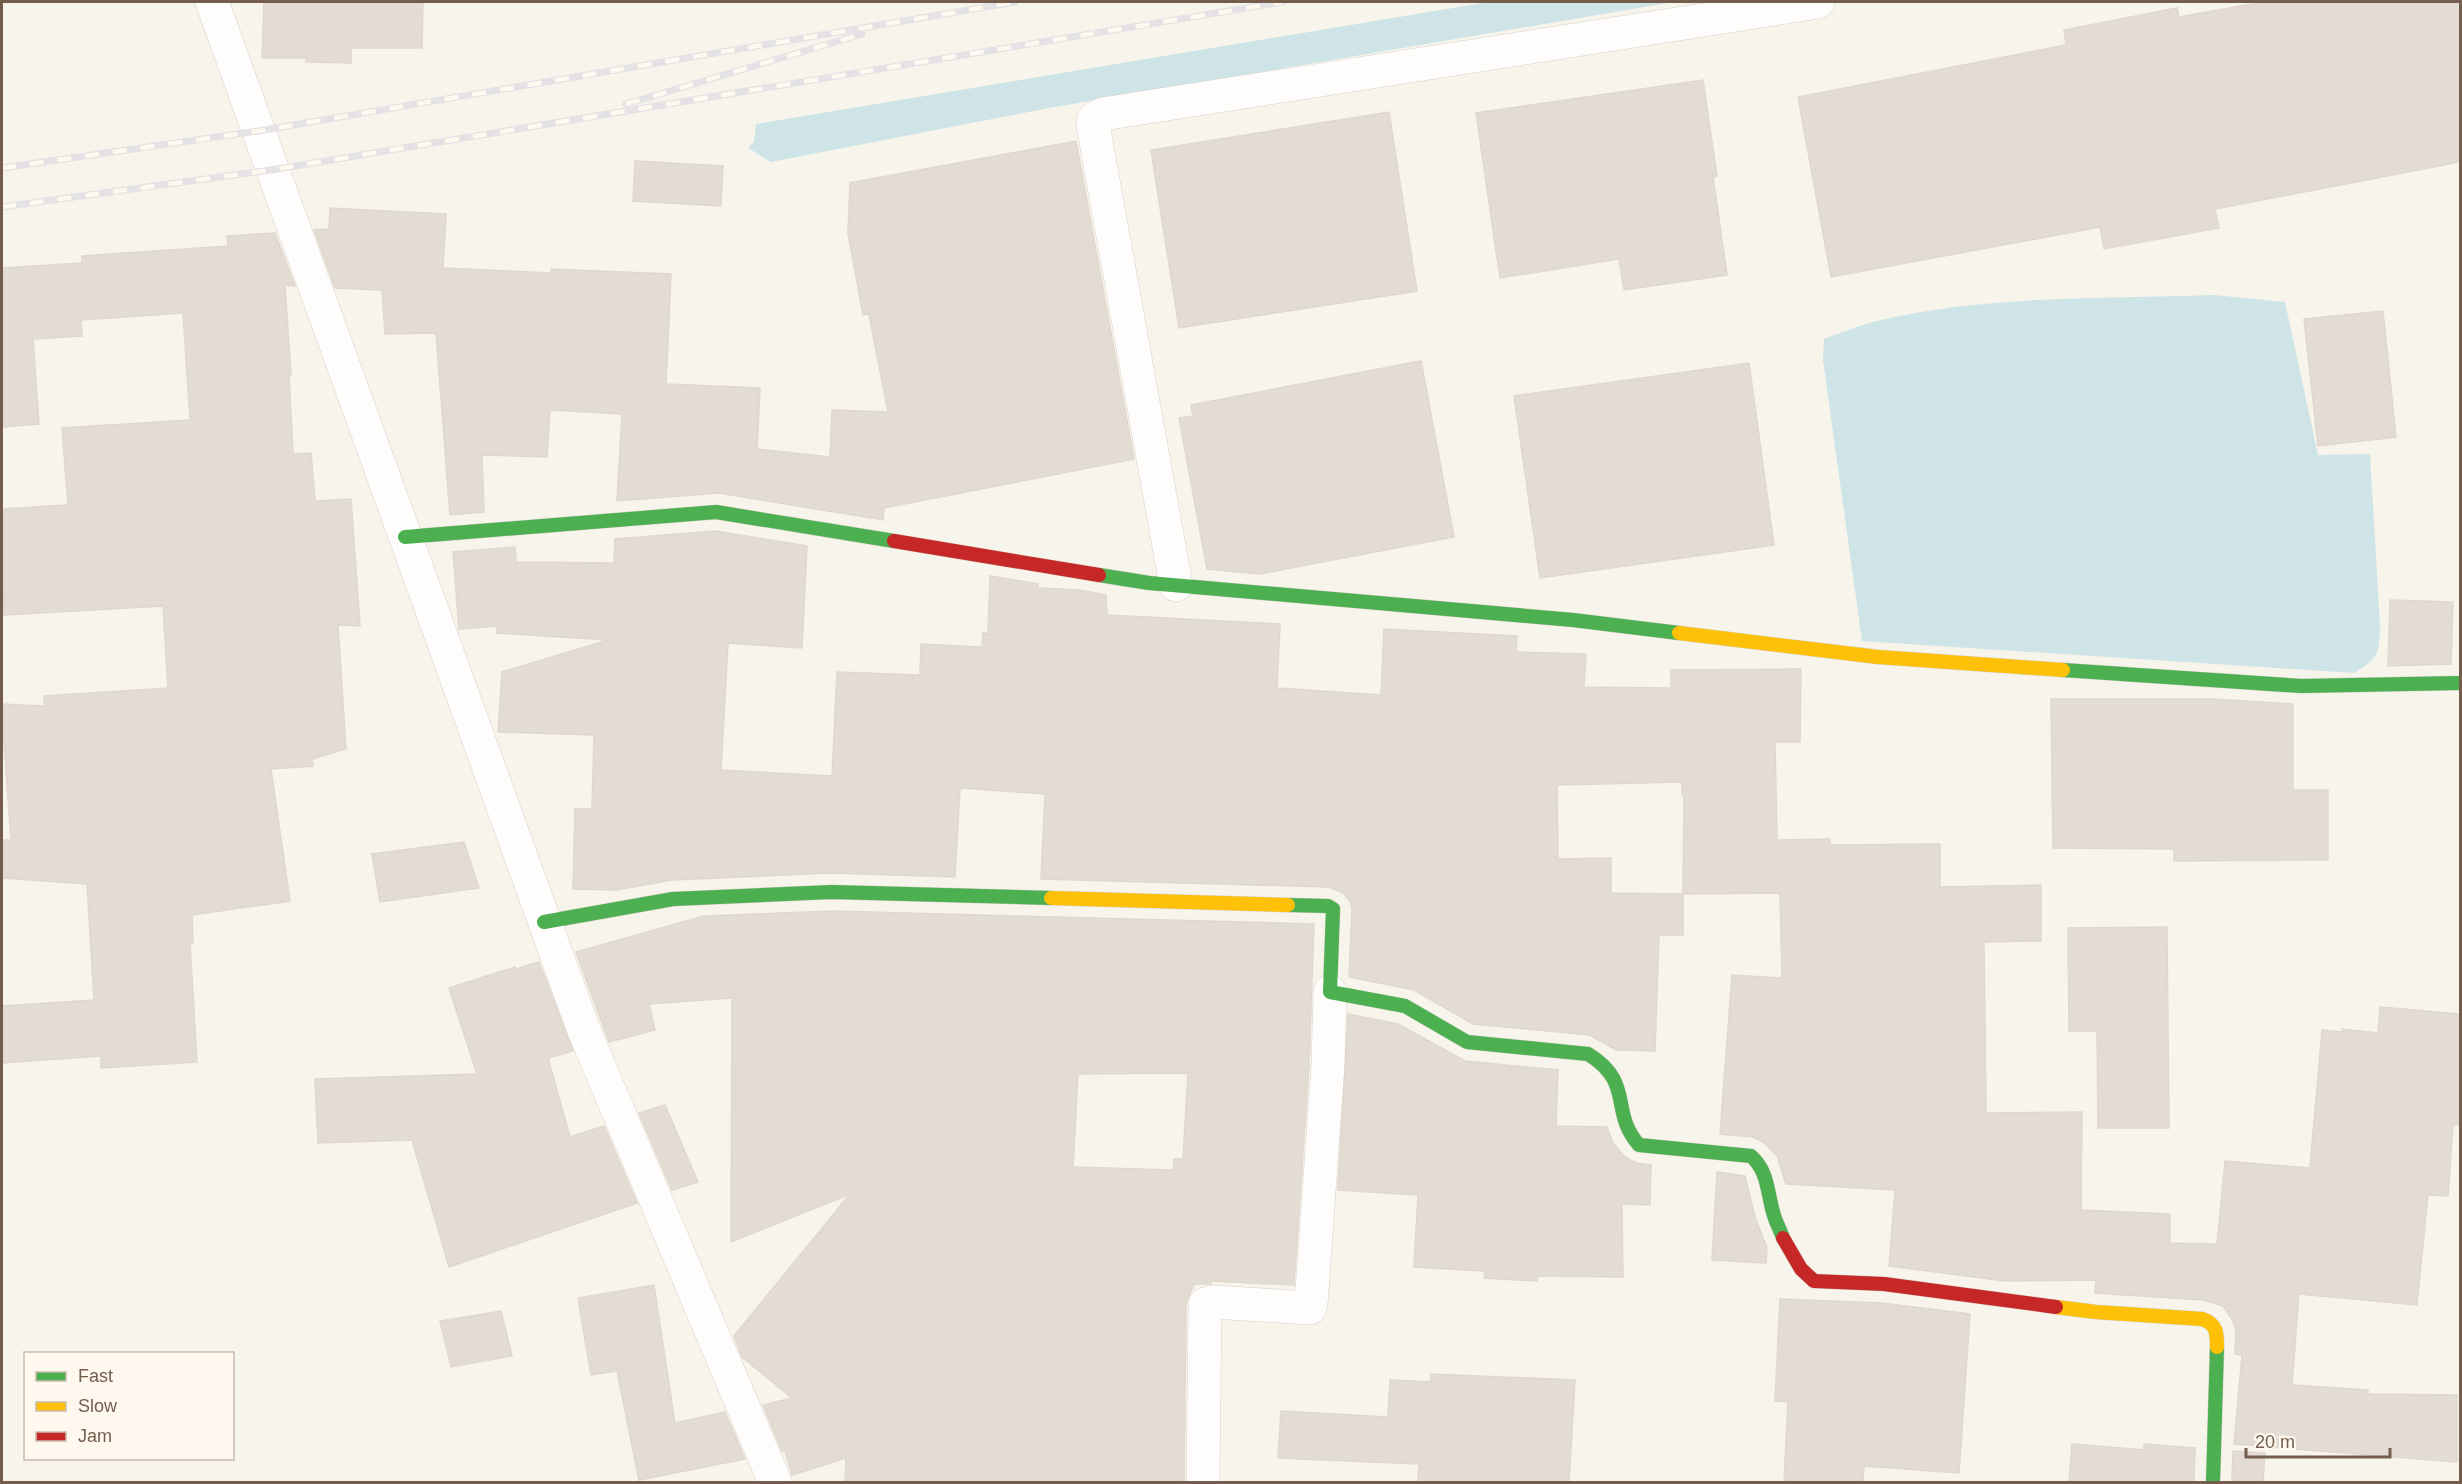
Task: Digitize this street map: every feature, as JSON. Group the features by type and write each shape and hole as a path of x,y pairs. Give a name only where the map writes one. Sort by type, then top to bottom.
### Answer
{"street":[{"path":"212,2 583,1028 775,1482"},
{"path":"1176,585 1093,125 1094,119 1103,114 1818,2"},
{"path":"405,537 716,512 1149,583 1573,620 1878,657 2301,686 2460,683"},
{"path":"544,922 674,899 832,892 1317,905 1333,909 1328,1065 1321,1134 1311,1304 1310,1308 1214,1302 1205,1304 1203,1482"},
{"path":"1330,992 1404,1006 1467,1042 1588,1054 1600,1060 1611,1072 1620,1090 1624,1124 1629,1136 1638,1145 1751,1156 1760,1164 1773,1213 1787,1248 1801,1269 1815,1281 1884,1284 2096,1312 2211,1322 2217,1331 2213,1482"}],"shaded area":[{"path":"1489,2 1674,2 1049,108 771,162 748,148 754,141 756,124"},
{"path":"2214,295 2285,302 2318,455 2370,454 2380,626 2378,649 2373,659 2354,673 1862,641 1823,360 1824,339 1874,322 1963,306 2046,300"}],"building":[{"path":"264,2 423,2 422,48 351,48 351,63 306,62 306,58 262,58"},
{"path":"2263,2 2460,2 2460,162 2215,209 2219,228 2104,249 2100,227 1831,277 1798,97 2066,45 2064,30 2177,8 2179,17"},
{"path":"1703,80 1717,176 1713,177 1727,275 1624,290 1619,259 1500,278 1476,113"},
{"path":"1389,112 1417,291 1179,328 1151,150"},
{"path":"1076,141 1134,459 884,508 883,520 719,493 617,501 622,414 550,410 547,457 482,455 484,512 450,515 436,333 385,334 382,290 335,288 314,230 329,229 330,208 446,214 443,268 551,273 551,269 671,274 666,384 760,388 757,449 830,457 832,410 888,412 869,314 863,315 848,233 850,183"},
{"path":"635,161 723,166 721,206 633,201"},
{"path":"275,233 295,286 285,285 293,454 311,453 315,501 351,499 360,626 338,625 346,749 312,759 313,766 271,769 290,901 192,915 193,943 190,943 197,1062 101,1068 101,1056 2,1063 2,1006 94,1000 87,884 2,878 2,840 11,840 4,743 2,743 2,704 44,706 44,696 168,688 163,606 4,615 2,509 68,505 62,428 190,420 183,313 81,320 82,336 33,339 39,424 2,427 2,268 82,263 82,256 228,246 227,236"},
{"path":"2383,311 2396,437 2318,446 2304,319"},
{"path":"1421,361 1454,537 1259,574 1207,569 1179,418 1193,416 1191,405"},
{"path":"1749,363 1774,545 1540,578 1514,396"},
{"path":"715,531 807,546 802,648 728,643 721,770 832,776 837,672 920,675 921,644 982,647 983,633 988,634 990,576 1038,584 1038,588 1079,590 1106,595 1107,615 1280,624 1277,688 1381,695 1384,629 1517,636 1516,652 1586,654 1584,687 1671,688 1671,670 1801,669 1800,742 1775,742 1777,840 1830,839 1830,845 1940,844 1940,887 2041,885 2041,941 1984,942 1986,1113 2082,1112 2081,1210 2170,1214 2170,1243 2217,1244 2225,1161 2310,1168 2322,1030 2342,1032 2342,1029 2378,1033 2380,1007 2460,1014 2460,1125 2453,1125 2448,1196 2428,1195 2417,1305 2299,1294 2292,1385 2368,1390 2368,1394 2457,1395 2457,1462 2234,1444 2242,1355 2235,1354 2236,1331 2233,1321 2223,1306 2203,1300 2095,1293 2096,1280 2005,1281 1889,1266 1895,1190 1786,1184 1777,1156 1763,1142 1753,1137 1720,1134 1732,975 1782,978 1780,893 1683,894 1683,935 1659,935 1655,1051 1616,1050 1590,1035 1473,1024 1414,990 1349,977 1352,909 1350,901 1343,893 1329,887 1041,879 1045,794 960,788 955,877 831,873 672,880 616,890 573,889 575,809 592,809 594,735 498,732 502,672 608,640 497,633 497,626 459,629 453,552 515,547 516,562 614,563 615,539","holes":["1682,782 1682,795 1684,795 1683,894 1611,893 1611,858 1558,859 1557,785"]},
{"path":"2390,600 2453,602 2451,664 2388,666"},
{"path":"2051,699 2214,699 2293,704 2293,790 2328,790 2328,860 2174,861 2174,849 2053,848"},
{"path":"464,842 479,888 380,902 372,854"},
{"path":"832,911 1314,924 1309,1064 1294,1285 1211,1281 1211,1284 1194,1284 1186,1304 1184,1482 845,1482 846,1458 792,1475 785,1451 782,1451 763,1405 792,1398 742,1357 734,1336 850,1194 731,1242 732,998 649,1004 655,1030 609,1042 576,952 704,916","holes":["1188,1073 1183,1159 1174,1159 1173,1170 1073,1167 1078,1074"]},
{"path":"2167,927 2169,1128 2098,1128 2097,1031 2069,1031 2068,928"},
{"path":"539,962 573,1051 548,1058 570,1137 604,1126 637,1203 449,1267 412,1140 318,1143 315,1079 477,1074 449,988 515,967 516,969"},
{"path":"1348,1014 1398,1024 1465,1061 1558,1070 1556,1126 1607,1127 1613,1143 1625,1157 1636,1163 1651,1165 1650,1205 1622,1204 1623,1277 1537,1276 1537,1281 1484,1278 1485,1271 1414,1267 1418,1195 1338,1190"},
{"path":"665,1105 698,1182 672,1190 639,1113"},
{"path":"1717,1172 1745,1176 1755,1217 1767,1248 1766,1263 1712,1260"},
{"path":"654,1285 675,1423 725,1412 745,1459 639,1480 617,1371 591,1375 578,1298"},
{"path":"1780,1299 1882,1303 1970,1314 1959,1473 1864,1466 1863,1482 1784,1482 1788,1402 1775,1401"},
{"path":"501,1311 512,1356 451,1367 440,1321"},
{"path":"1431,1374 1575,1380 1569,1482 1418,1482 1419,1464 1278,1458 1281,1411 1388,1417 1390,1380 1431,1382"},
{"path":"2072,1444 2144,1450 2144,1444 2195,1448 2194,1482 2069,1482"},
{"path":"2233,1451 2265,1453 2263,1482 2232,1482"}],"railway":[{"path":"2,168 258,131 1015,2"},
{"path":"2,207 271,170 1283,2"},
{"path":"626,104 862,34"}],"traffic: fast":[{"path":"405,537 716,512 894,541"},
{"path":"1099,575 1149,583 1573,620 1679,633"},
{"path":"2063,670 2301,686 2460,683"},
{"path":"544,922 673,899 832,892 1051,898"},
{"path":"1288,905 1328,906 1333,909 1330,992 1405,1006 1467,1042 1588,1054 1612,1076 1625,1121 1639,1145 1751,1156 1764,1175 1774,1215 1783,1238"},
{"path":"2213,1482 2217,1347"}],"traffic: slow":[{"path":"1679,633 1878,657 2063,670"},
{"path":"1051,898 1288,905"},
{"path":"2056,1307 2202,1319 2213,1326 2217,1337 2217,1347"}],"traffic: jam":[{"path":"894,541 1099,575"},
{"path":"1783,1238 1801,1269 1814,1281 1884,1284 2056,1307"}]}
